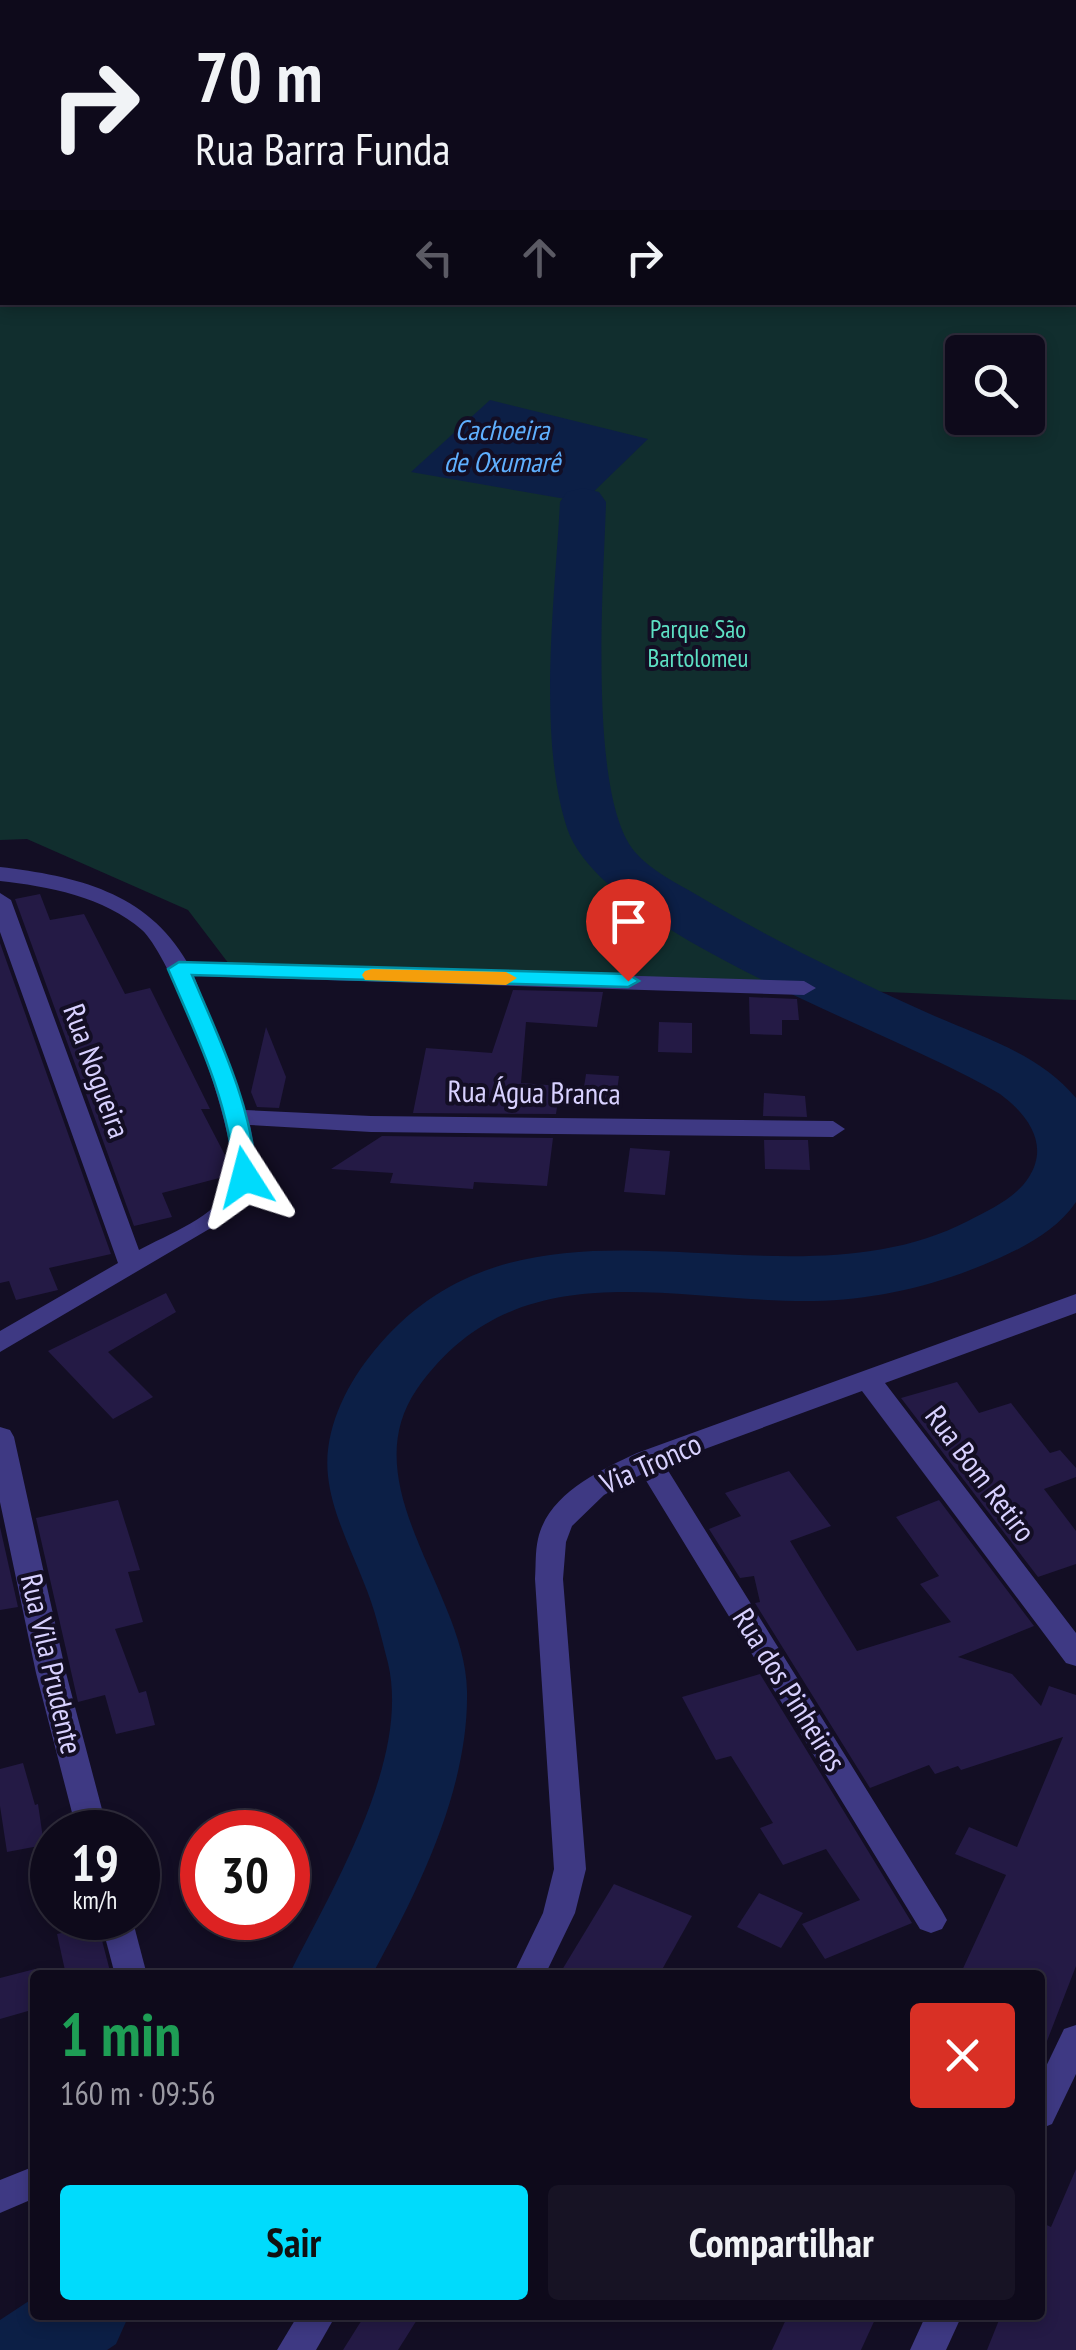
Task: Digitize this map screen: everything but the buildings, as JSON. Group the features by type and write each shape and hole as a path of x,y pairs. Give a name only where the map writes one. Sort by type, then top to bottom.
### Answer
{"street":[{"path":"0,874 40,878 130,913 158,932 179,969 214,1052 235,1117 245,1177 238,1197 214,1218 0,1342"},
{"name":"Rua Nogueira","path":"0,900 131,1264"},
{"path":"179,969 804,988"},
{"name":"Rua Água Branca","path":"235,1117 372,1124 833,1129"},
{"name":"Via Tronco","path":"531,1970 559,1913 570,1869 550,1579 553,1533 576,1502 646,1460 1076,1302"},
{"name":"Rua Bom Retiro","path":"869,1381 1076,1655"},
{"name":"Rua Vila Prudente","path":"0,1436 51,1673 87,1810"},
{"name":"Rua dos Pinheiros","path":"646,1460 931,1920"},
{"path":"122,1940 130,1970"},
{"path":"1045,2104 1076,2039"},
{"path":"0,2197 30,2183"},
{"path":"295,2350 315,2320"},
{"path":"928,2350 942,2320"}],"green space":[{"name":"Parque São Bartolomeu","path":"0,305 1076,305 1076,1000 229,964 188,910 27,839 0,840"}],"water":[{"name":"Cachoeira de Oxumarê","path":"490,400 648,439 583,502 411,472"}],"waterway":[{"path":"333,1970 364,1912 396,1838 410,1800 427,1726 430,1692 426,1663 408,1601 369,1504 363,1476 368,1422 392,1374 410,1352 451,1315 488,1293 528,1279 615,1270 817,1279 869,1275 922,1264 971,1246 1033,1210 1049,1195 1066,1165 1066,1136 1059,1117 1022,1081 738,943 641,884 610,858 595,830 585,790 580,741 578,634 583,502"},
{"path":"31,2350 76,2320"}],"slow traffic":[{"path":"372,975 506,978"}],"route":[{"path":"245,1177 235,1117 214,1052 179,969 628,981"}]}
